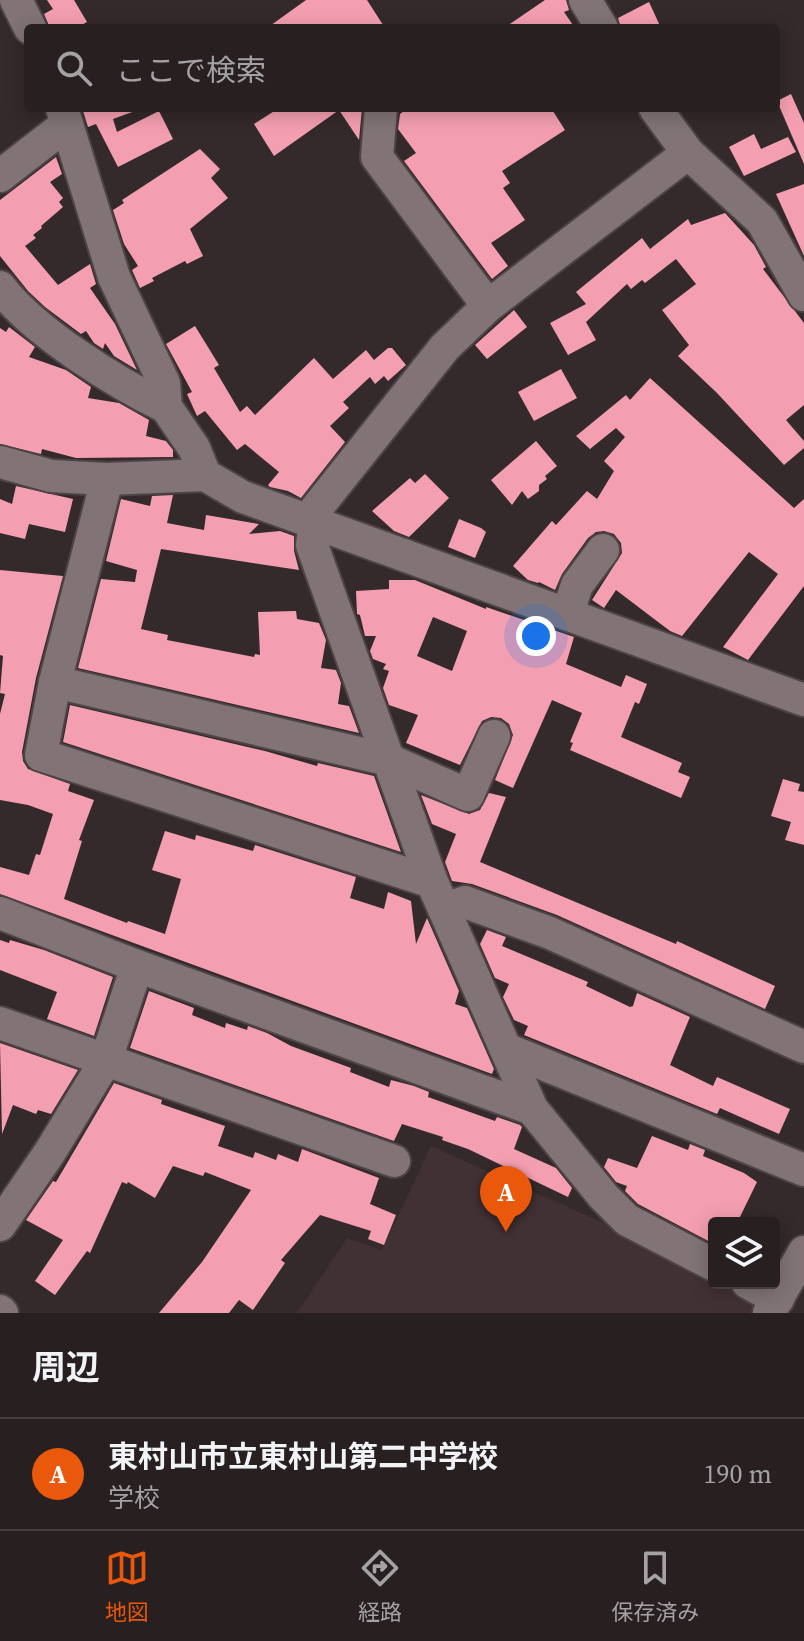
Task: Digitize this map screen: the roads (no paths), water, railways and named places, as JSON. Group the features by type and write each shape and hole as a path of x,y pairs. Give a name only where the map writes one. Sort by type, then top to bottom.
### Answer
{"street":[{"path":"16,0 28,24"},
{"path":"585,0 600,24"},
{"path":"381,112 377,157 488,306"},
{"path":"658,112 688,153 762,221 804,295"},
{"path":"0,176 64,116 114,277 164,383 166,407 194,448 205,475"},
{"path":"688,153 488,306 445,347 316,509 312,545 438,896 532,1109 604,1197 627,1220 708,1262"},
{"path":"0,287 11,302 68,349 166,407"},
{"path":"0,462 51,476 107,479 205,475 243,497 568,612 804,700"},
{"path":"107,479 55,682 41,755 550,933 804,1047"},
{"path":"568,612 577,585 603,550"},
{"path":"55,682 389,760 468,795 494,736"},
{"path":"0,913 532,1109"},
{"path":"0,1225 50,1152 106,1060 137,966"},
{"path":"0,1023 394,1161"},
{"path":"506,1049 804,1170"},
{"path":"755,1289 774,1306 804,1252"}],"place":[{"name":"東村山市立東村山第二中学校","path":"506,1232"}]}
